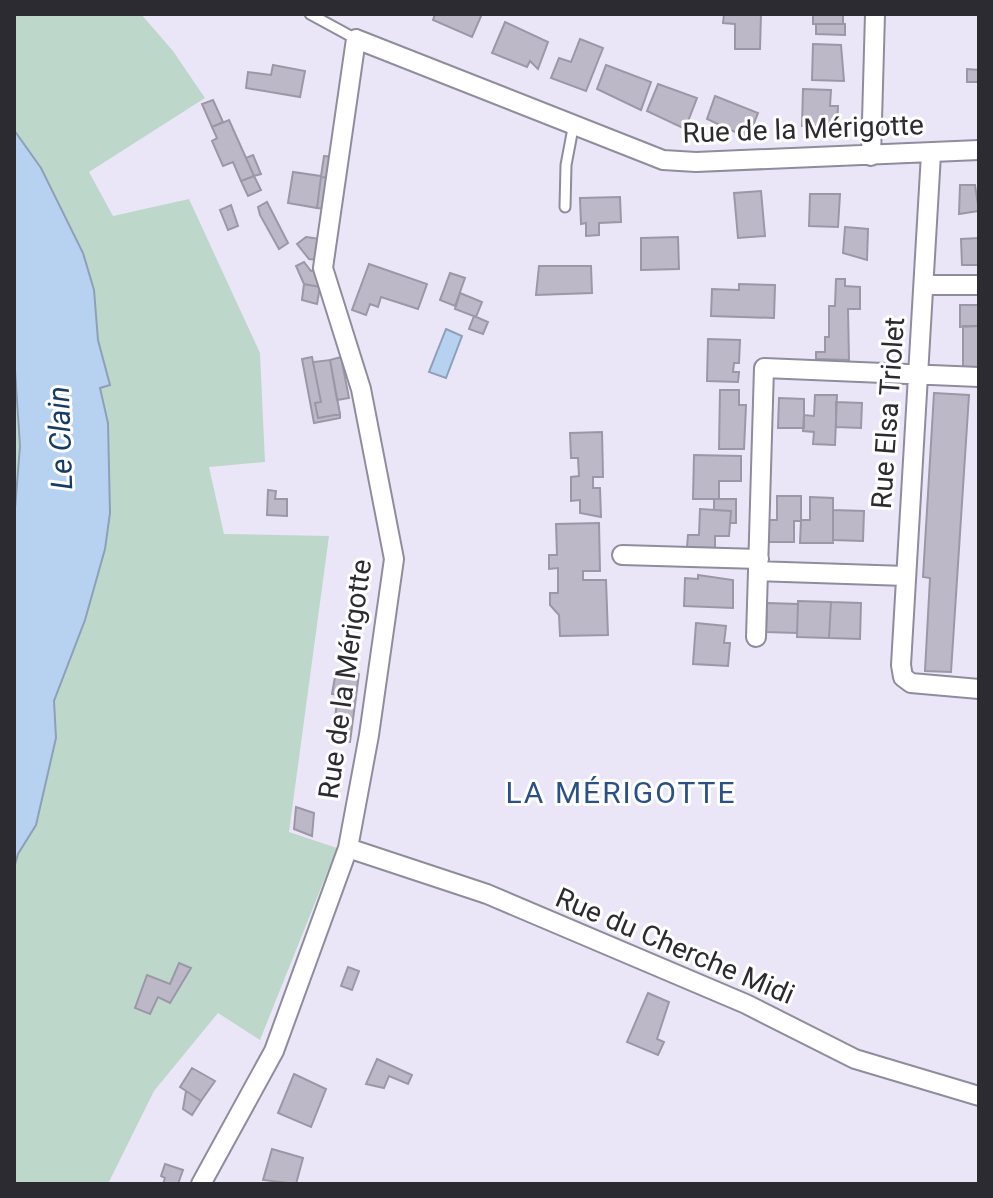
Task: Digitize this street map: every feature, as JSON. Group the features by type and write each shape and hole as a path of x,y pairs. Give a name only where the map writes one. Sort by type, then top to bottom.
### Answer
{"street":[{"path":"871,156 875,14"},
{"name":"Rue de la Mérigotte","path":"201,1184 274,1051 348,848 369,735 394,559 361,389 323,268 356,39 663,160 871,156 979,150"},
{"name":"Rue Elsa Triolet","path":"931,154 906,576 903,677 920,685 979,689"},
{"path":"924,285 979,285"},
{"path":"756,637 764,368 894,372 918,377 979,377"},
{"path":"622,555 906,576"},
{"name":"Rue du Cherche Midi","path":"348,848 487,894 746,1004 855,1059 979,1096"}],"lane":[{"path":"310,14 356,39"},
{"path":"565,207 566,165 574,123"}],"green space":[{"path":"14,14 141,14 173,51 205,98 89,172 113,216 189,199 260,353 265,462 209,467 224,534 329,536 289,832 337,848 260,1040 218,1013 154,1091 108,1184 14,1184"}],"water":[{"name":"Le Clain","path":"14,130 41,168 83,253 94,290 98,340 110,385 100,388 108,423 110,513 105,549 85,620 54,701 56,738 36,825 18,854 14,868 14,521 20,446 14,355"},
{"path":"446,329 462,336 446,378 429,372"}],"building":[{"path":"435,14 482,14 472,37 433,20"},
{"path":"724,14 761,14 760,49 735,49 735,24 723,23"},
{"path":"813,14 843,14 843,24 813,24"},
{"path":"505,22 548,42 538,69 530,61 527,67 492,53"},
{"path":"816,24 845,24 845,35 816,34"},
{"path":"580,39 603,48 586,91 551,78 559,58 571,62"},
{"path":"813,44 841,45 844,81 812,80"},
{"path":"273,65 305,71 300,97 246,88 248,72 271,75"},
{"path":"606,65 651,82 641,110 597,89"},
{"path":"967,69 979,70 979,101 978,82 967,82"},
{"path":"658,84 697,98 685,129 647,111"},
{"path":"803,89 831,90 830,106 838,106 837,127 802,126"},
{"path":"715,96 758,113 748,138 707,119"},
{"path":"213,100 223,122 212,127 202,104"},
{"path":"229,120 254,176 241,181 233,162 223,166 212,141 217,138 212,127"},
{"path":"253,155 261,174 254,176 246,158"},
{"path":"324,156 334,157 330,178 321,177 317,208 288,203 293,172 321,176"},
{"path":"254,176 261,190 248,196 241,181"},
{"path":"321,177 330,178 326,209 317,208"},
{"path":"960,185 975,185 979,211 959,214"},
{"path":"761,191 765,236 738,238 734,193"},
{"path":"810,194 840,194 838,227 809,226"},
{"path":"620,197 621,222 599,223 599,235 586,236 586,223 581,224 580,198"},
{"path":"267,202 288,243 279,249 260,215 258,207"},
{"path":"231,205 238,226 228,230 220,210"},
{"path":"845,227 868,229 867,260 843,253"},
{"path":"306,237 321,239 317,260 309,259 297,244"},
{"path":"678,237 679,269 641,270 641,238"},
{"path":"979,238 979,265 962,265 961,239"},
{"path":"304,262 311,271 314,270 320,287 304,284 296,266"},
{"path":"369,264 427,284 418,309 381,297 378,307 370,304 366,315 352,310"},
{"path":"539,266 591,266 592,293 536,295"},
{"path":"450,273 465,278 455,306 440,300"},
{"path":"836,279 845,279 845,286 860,287 860,309 848,309 849,360 816,359 816,352 825,352 825,337 829,337 829,306 835,306"},
{"path":"304,284 320,287 317,304 302,300"},
{"path":"739,284 775,285 774,318 711,316 712,289 739,290"},
{"path":"460,293 482,302 476,317 455,309"},
{"path":"960,305 979,305 979,326 960,327"},
{"path":"474,316 488,322 483,334 469,329"},
{"path":"963,326 979,326 979,368 963,368"},
{"path":"708,339 740,340 739,363 734,363 733,372 739,372 738,382 707,381"},
{"path":"312,357 321,402 315,403 318,418 340,414 340,418 314,423 302,359"},
{"path":"341,357 349,398 337,400 330,360"},
{"path":"330,360 340,414 318,418 315,403 321,402 313,362"},
{"path":"720,390 739,390 739,405 746,405 744,449 719,449"},
{"path":"934,393 969,395 951,672 925,671 930,578 923,577"},
{"path":"815,395 837,395 835,445 813,444 814,432 803,431 804,415 814,416"},
{"path":"779,398 804,399 804,428 778,428"},
{"path":"836,402 862,403 861,428 836,427"},
{"path":"602,432 603,477 593,477 593,488 600,488 601,517 580,513 580,500 571,501 571,477 579,476 578,458 571,458 570,433"},
{"path":"694,455 741,456 741,481 719,481 719,499 693,499"},
{"path":"268,490 276,491 275,499 287,499 287,516 267,515"},
{"path":"777,496 801,496 801,521 794,521 794,542 769,542 769,520 777,520"},
{"path":"810,497 833,498 833,543 800,543 801,520 810,520"},
{"path":"714,499 736,499 736,523 730,523 731,511 714,510"},
{"path":"700,509 731,511 729,536 715,536 715,548 687,547 688,535 699,535"},
{"path":"833,510 864,511 863,541 833,540"},
{"path":"599,523 600,571 583,571 583,580 606,580 608,635 560,636 559,615 550,605 550,593 558,593 558,568 549,569 549,555 557,555 556,524"},
{"path":"698,575 733,580 733,608 684,606 685,578 698,579"},
{"path":"798,601 831,602 829,638 797,637"},
{"path":"831,602 861,603 860,639 829,638"},
{"path":"767,603 798,604 797,633 766,632"},
{"path":"696,623 726,626 724,643 730,643 728,666 693,664"},
{"path":"336,671 359,674 350,742 332,740 338,695 332,694"},
{"path":"296,807 314,813 312,836 294,829"},
{"path":"179,963 191,968 170,1003 158,997 150,1014 135,1008 147,975 170,984"},
{"path":"348,967 359,971 352,990 341,986"},
{"path":"648,993 669,1002 657,1039 664,1042 658,1055 627,1042"},
{"path":"377,1059 412,1075 408,1084 389,1076 384,1088 366,1084"},
{"path":"192,1068 215,1081 201,1101 180,1087"},
{"path":"294,1074 326,1089 311,1127 278,1113"},
{"path":"186,1091 201,1101 192,1115 183,1109"},
{"path":"272,1149 303,1158 296,1184 263,1180"},
{"path":"165,1164 183,1170 178,1184 163,1184 165,1178 161,1176"}],"district":[{"name":"LA MÉRIGOTTE","path":"621,792"}]}
